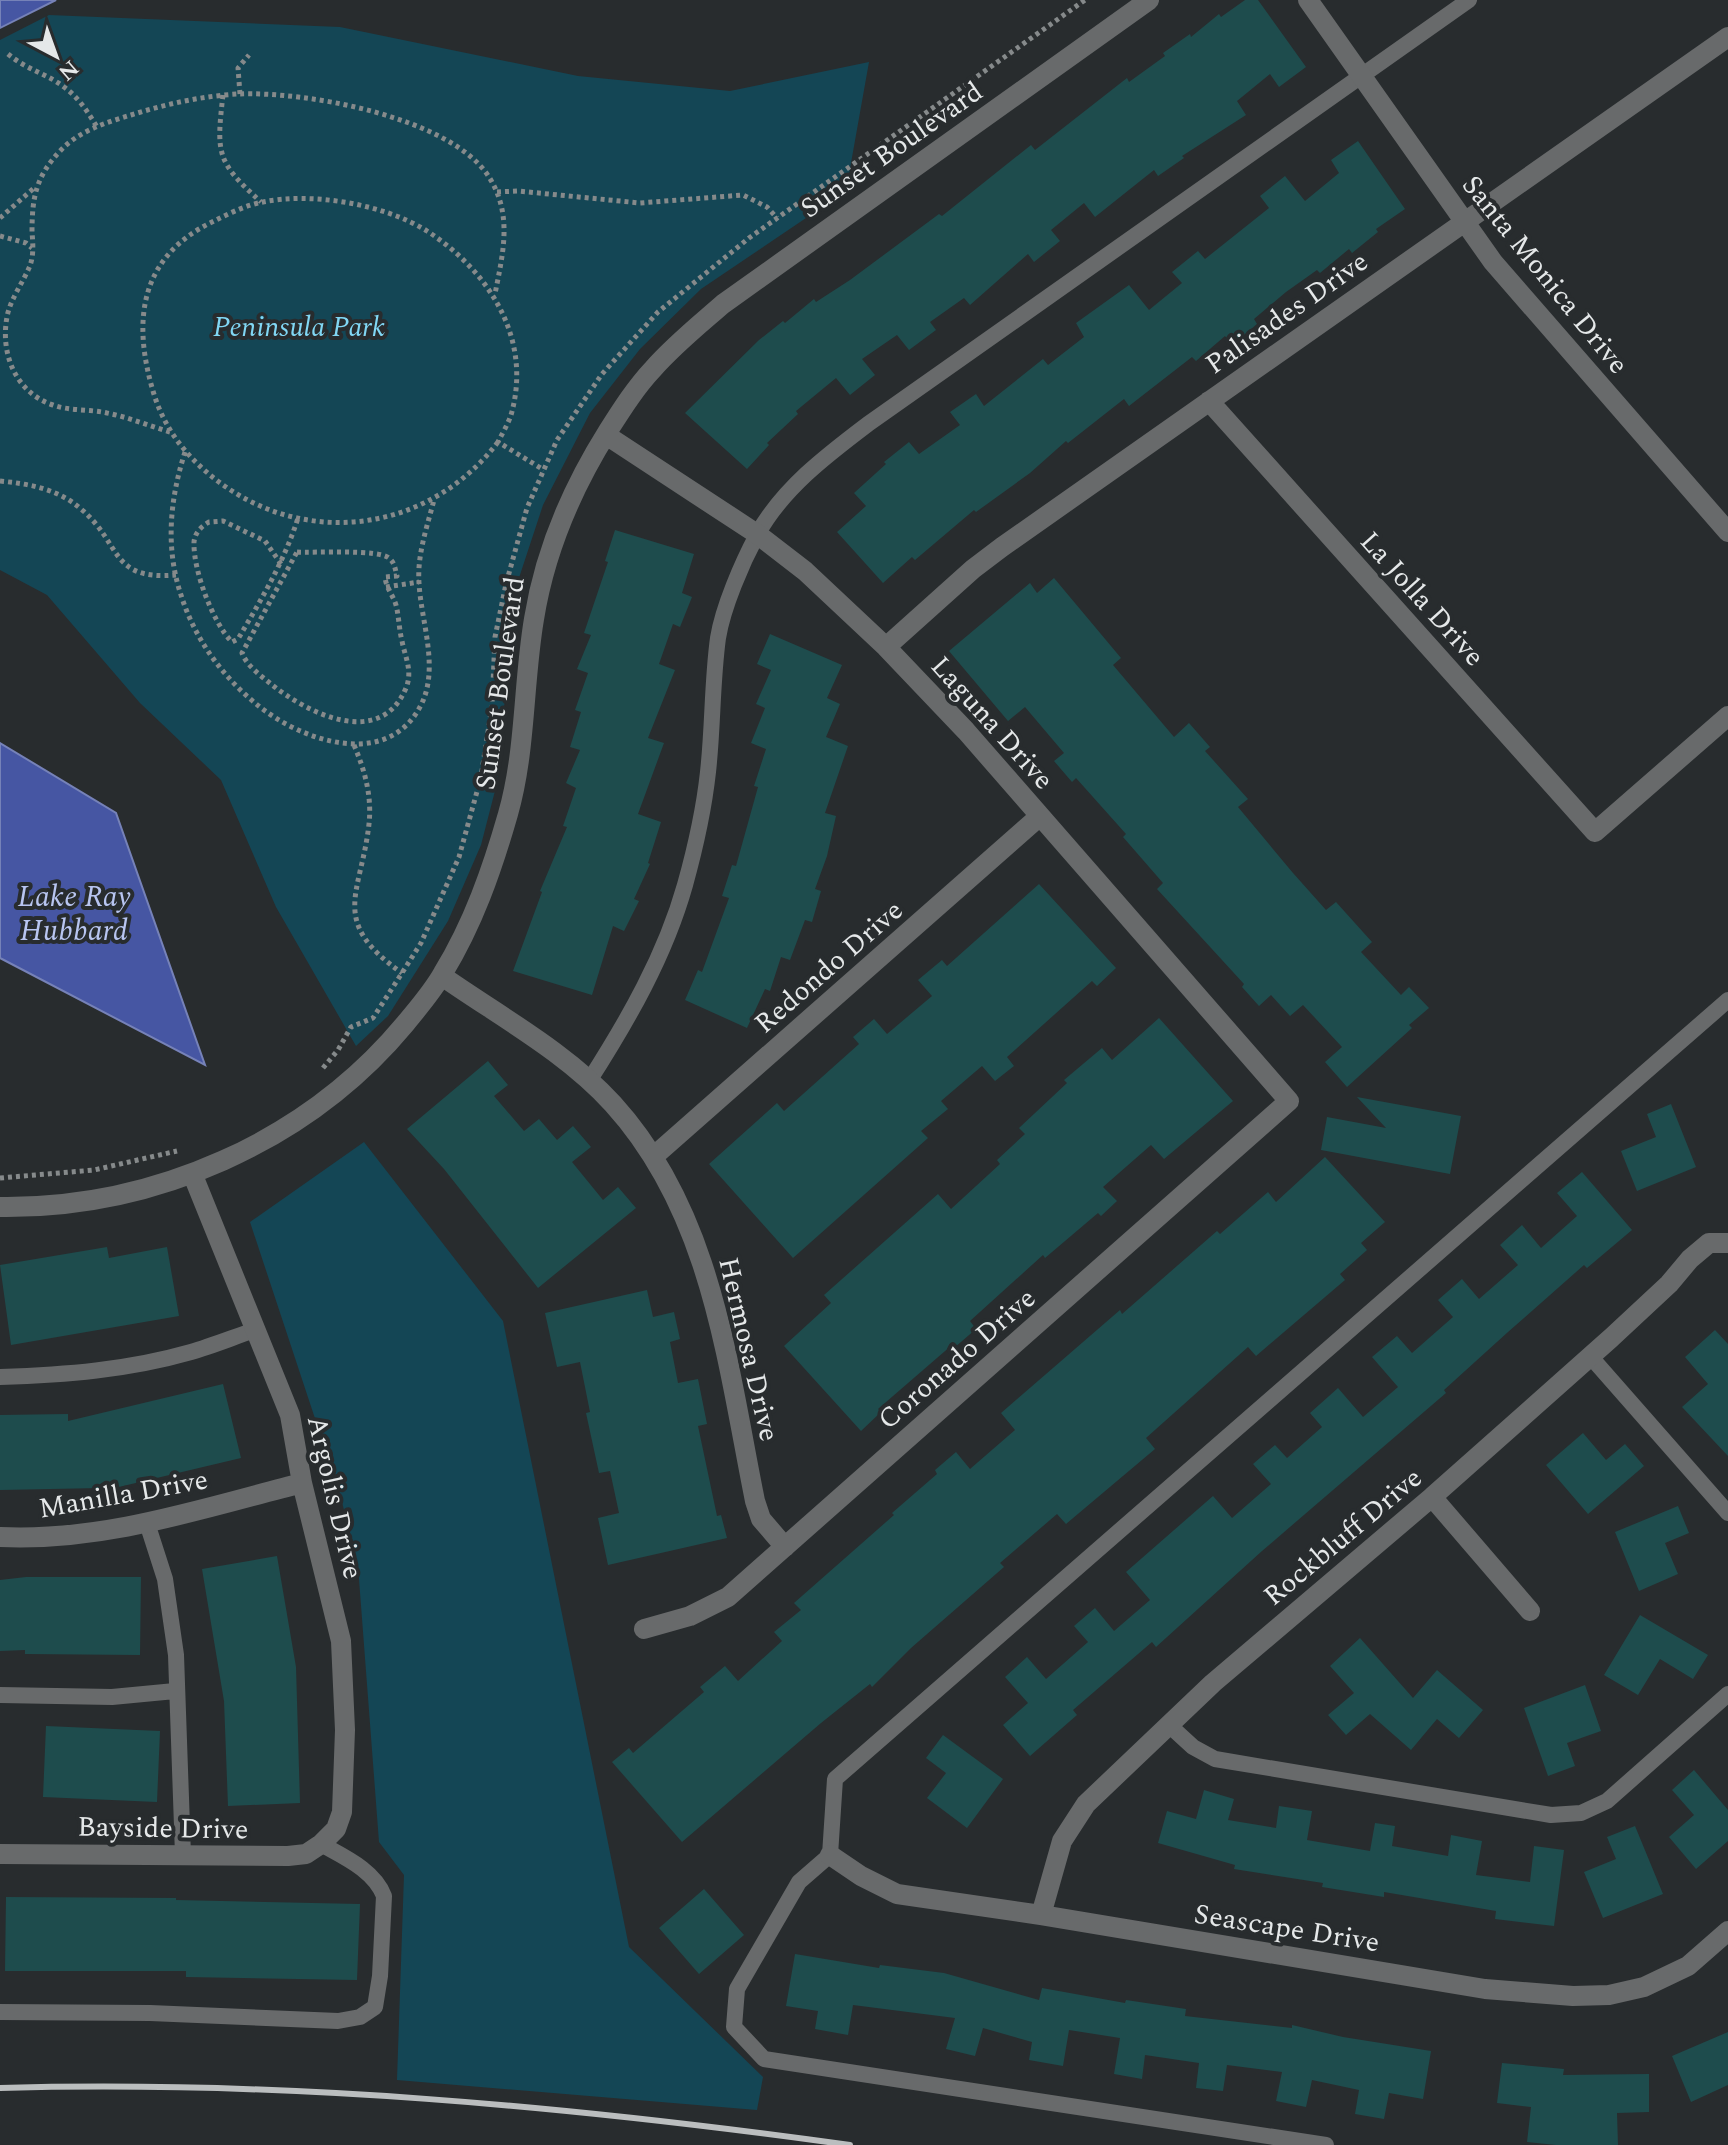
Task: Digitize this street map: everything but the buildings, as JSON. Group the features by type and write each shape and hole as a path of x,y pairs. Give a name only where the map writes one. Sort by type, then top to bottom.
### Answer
{"street":[{"name":"Sunset Boulevard","path":"0,1207 67,1204 108,1197 148,1188 229,1159 328,1098 387,1045 442,976 482,893 509,811 518,765 533,620 543,571 556,530 577,483 626,403 652,370 723,304 1149,0"},
{"name":"Santa Monica Drive","path":"1308,0 1493,262 1728,532"},
{"name":"Palisades Drive","path":"886,647 973,569 1728,37"},
{"name":"La Jolla Drive","path":"1209,401 1595,832 1728,716"},
{"name":"Laguna Drive","path":"606,435 757,534 805,571 886,647 1040,816 1289,1101"},
{"name":"Redondo Drive","path":"653,1157 1040,816"},
{"name":"Hermosa Drive","path":"442,976 589,1081 612,1103 653,1157 690,1226 703,1261 717,1310 755,1501 761,1519 785,1547"},
{"name":"Coronado Drive","path":"644,1629 713,1606 728,1597 1289,1101"},
{"name":"Argolis Drive","path":"192,1173 290,1415 302,1483 341,1641 345,1730 342,1812 336,1829 321,1844"},
{"name":"Rockbluff Drive","path":"1041,1915 1062,1841 1086,1804 1268,1635 1432,1497 1590,1356 1669,1284 1690,1259 1709,1243 1728,1243"},
{"name":"Manilla Drive","path":"0,1537 31,1539 147,1523 302,1483"},
{"path":"1432,1497 1530,1611"},
{"name":"Bayside Drive","path":"0,1854 288,1856 306,1854 321,1844"},
{"name":"Seascape Drive","path":"830,1855 861,1876 897,1894 1485,1989 1573,1996 1609,1995 1644,1987 1688,1966 1728,1931"}],"lane":[{"path":"589,1081 631,1015 685,886 708,774 719,635 733,588 757,534 788,494 845,441 1469,0"},
{"path":"1326,2145 764,2059 734,2027 737,1989 799,1882 830,1855 835,1779 1728,1000"},
{"path":"0,1377 62,1375 131,1366 191,1352 255,1330"},
{"path":"1590,1356 1728,1513"},
{"path":"147,1523 165,1579 176,1655 183,1855"},
{"path":"0,1695 112,1697 175,1691"},
{"path":"1169,1725 1193,1747 1215,1759 1551,1815 1581,1813 1607,1801 1728,1694"},
{"path":"0,2012 150,2013 338,2021 360,2017 375,2007 380,1976 384,1896 379,1884 355,1864 321,1844"}],"path":[{"path":"8,54 28,70 63,86 82,104 97,127"},
{"path":"240,94 238,68 249,55"},
{"path":"223,95 218,139 223,161 235,178 261,202"},
{"path":"0,218 35,187 62,150 84,132 160,106 223,95 290,95 351,106 396,119 438,136 477,162 497,192 505,227 504,251 495,295"},
{"path":"35,187 31,264 7,315 3,354 21,384 54,406 108,413 170,432"},
{"path":"497,192 548,193 640,203 743,195 767,207 777,218"},
{"path":"322,199 396,217 426,231 495,295 505,316 514,349 516,380 511,416 498,442 460,483 435,499 412,509 363,522 320,522 280,515 249,502 203,470 170,432 145,364 141,327 145,297 159,266 190,233 261,202 322,199"},
{"path":"0,236 26,243 33,249"},
{"path":"498,442 544,470"},
{"path":"185,452 170,530 176,575 193,627 214,661 256,704 284,723 319,738 354,745 374,743 401,729 423,702 429,681 419,561 435,499"},
{"path":"0,481 42,487 68,499 97,524 131,571 176,575"},
{"path":"281,564 265,541 223,521 209,522 196,534 194,542 202,584 212,610 232,642 238,639 281,564 298,518"},
{"path":"297,552 374,552 387,555 394,563 397,576 385,577 386,587 395,602 409,677 398,702 376,720 343,722 297,702 258,674 245,660 242,653 297,552"},
{"path":"386,587 419,582"},
{"path":"354,745 368,784 369,812 357,878 355,915 366,940 384,960 402,973"}],"green space":[{"name":"Peninsula Park","path":"49,15 340,27 578,76 730,91 869,62 846,191 701,289 640,349 590,413 543,505 515,590 497,783 481,845 448,921 388,1016 356,1046 276,907 221,780 140,703 47,595 0,570 0,40"},
{"path":"364,1142 503,1321 629,1947 763,2077 757,2110 397,2080 404,1875 379,1842 358,1566 340,1494 250,1222"}],"water":[{"path":"0,0 56,0 0,28"},
{"name":"Lake Ray Hubbard","path":"0,743 116,813 205,1065 0,958"}],"railway":[{"path":"0,2088 213,2088 426,2099 638,2119 850,2145"}]}
